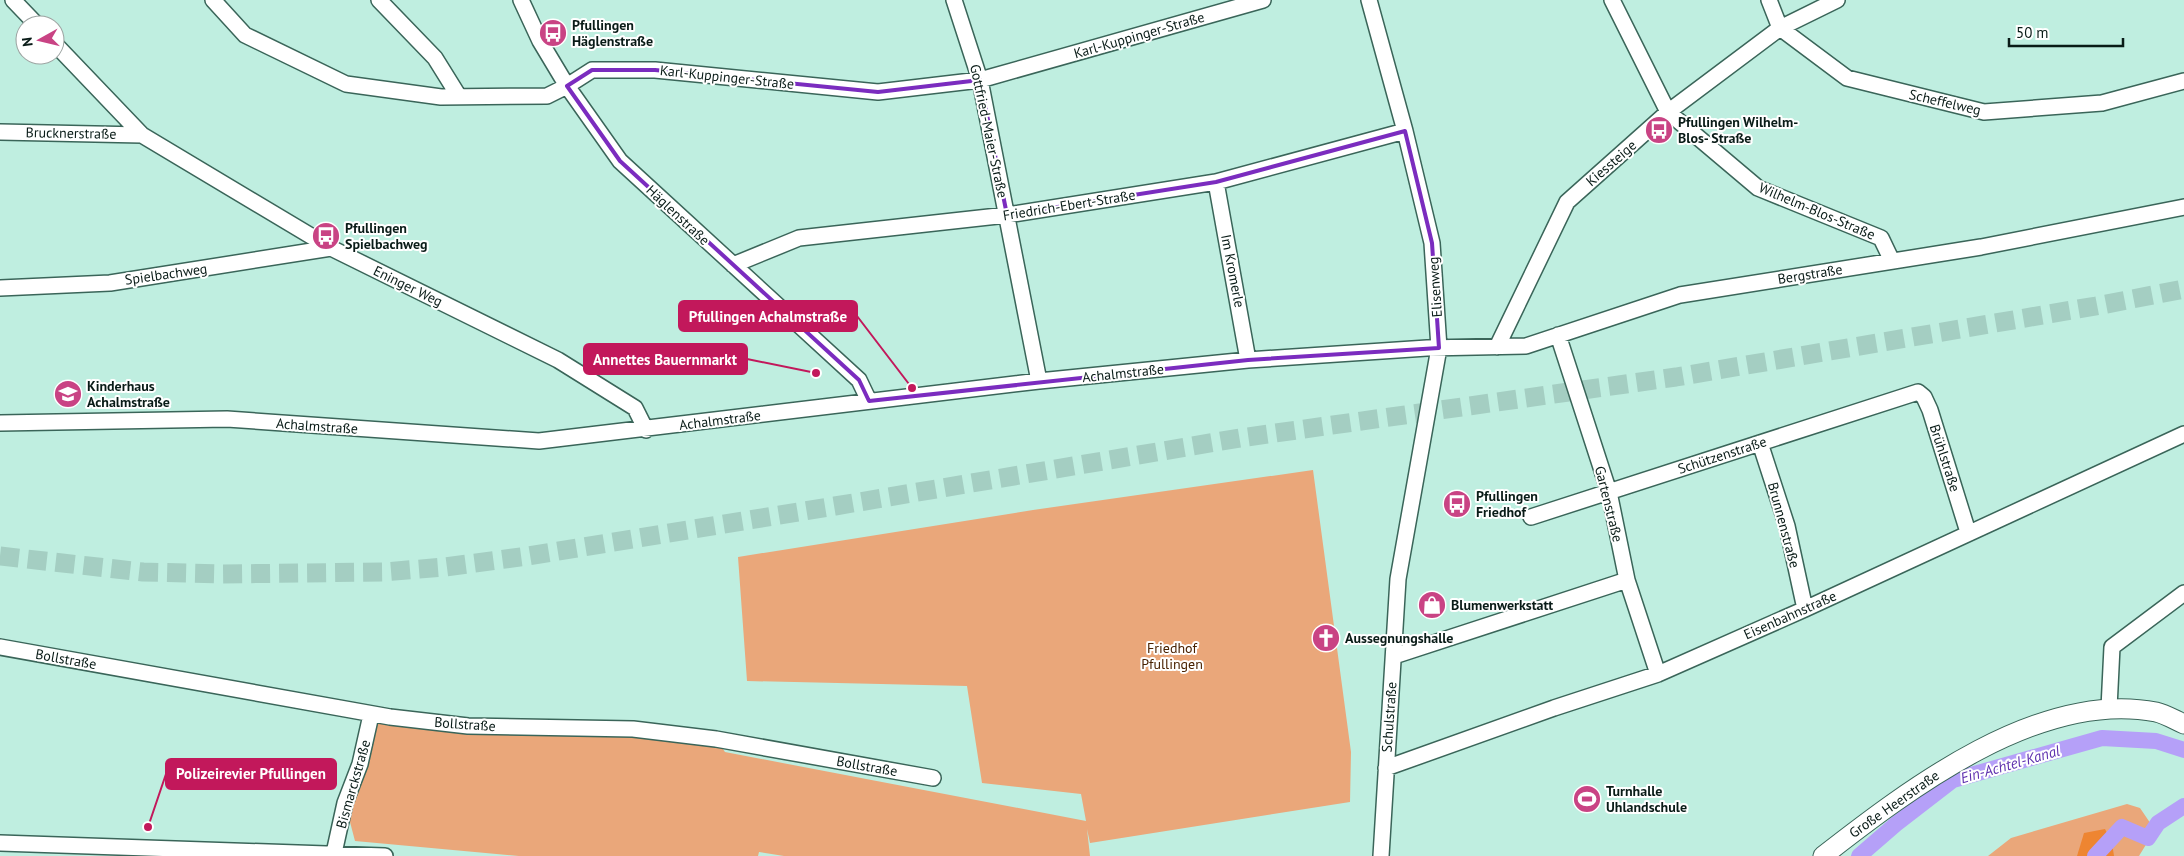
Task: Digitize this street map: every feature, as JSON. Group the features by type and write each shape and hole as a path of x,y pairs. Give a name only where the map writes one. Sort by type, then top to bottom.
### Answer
{"main road":[{"name":"Große Heerstraße","path":"1823,856 1883,809 1951,765 2019,731 2092,710 2109,708 2158,712 2184,724"}],"street":[{"path":"13,0 27,15"},
{"name":"Karl-Kuppinger-Straße","path":"213,0 245,35 346,84 441,97 547,96 592,70 655,70 878,92 980,80 1263,0"},
{"path":"379,0 435,58 458,96"},
{"name":"Häglenstraße","path":"521,0 540,41 567,86 620,161 860,380 869,401"},
{"name":"Gottfried-Maier-Straße","path":"954,0 980,80 1008,215 1039,381"},
{"name":"Elisenweg","path":"1369,0 1405,131 1432,243 1439,348 1398,579"},
{"name":"Wilhelm-Blos-Straße","path":"1612,0 1668,112 1758,188 1881,238 1892,261"},
{"path":"1769,0 1780,28"},
{"name":"Kiessteige","path":"1497,347 1567,202 1668,112 1780,28 1837,0"},
{"name":"Scheffelweg","path":"1780,28 1846,78 1984,112 2102,103 2184,81"},
{"name":"Eninger Weg","path":"65,54 142,134 331,248 558,360 635,408 646,430"},
{"name":"Friedrich-Ebert-Straße","path":"733,265 799,238 1008,215 1216,182 1405,131"},
{"name":"Brucknerstraße","path":"0,132 142,134"},
{"name":"Im Kromerle","path":"1216,182 1248,360"},
{"name":"Bergstraße","path":"1439,348 1526,346 1680,295 1981,247 2184,206"},
{"name":"Spielbachweg","path":"0,288 110,283 331,248"},
{"name":"Gartenstraße","path":"1558,335 1609,492 1627,580 1658,674"},
{"name":"Achalmstraße","path":"0,423 227,419 539,441 646,430 1039,381 1248,360 1439,348"},
{"name":"Schützenstraße","path":"1531,517 1913,392"},
{"name":"Brühlstraße","path":"1913,392 1921,394 1926,400 1968,532"},
{"name":"Eisenbahnstraße","path":"1386,768 1554,708 1658,674 1805,609 1968,532 2184,434"},
{"name":"Brunnenstraße","path":"1760,443 1787,526 1805,609"},
{"name":"Schulstraße","path":"1379,856 1398,579"},
{"path":"1394,656 1627,580"},
{"path":"2109,708 2112,647 2184,593"},
{"name":"Bollstraße","path":"0,647 371,714 468,726 633,729 716,739 932,778"},
{"name":"Bismarckstraße","path":"334,854 345,803 360,764 371,714"},
{"path":"0,843 19,850 385,856"}],"highlighted area":[{"path":"592,70 655,70 878,92 980,80 1007,215 1216,182 1405,131 1432,243 1439,348 1248,360 869,401 859,380 620,161 567,86"}],"green space":[{"name":"Friedhof Pfullingen","path":"1313,470 1351,752 1350,802 1090,843 1087,829 1090,856 784,856 759,852 758,856 519,856 355,841 345,803 371,715 716,739 725,752 1086,821 1081,794 982,783 967,686 747,681 738,557 1033,510"},
{"path":"2127,804 2140,808 2155,830 2139,856 1988,856 2011,838"}],"shaded area":[{"path":"2105,829 2112,843 2114,856 2077,856 2084,833"}],"waterway":[{"name":"Ein-Achtel-Kanal","path":"1859,856 1896,824 1953,780 2102,738 2156,741 2184,750"},
{"path":"2095,856 2122,827 2148,838 2158,823 2184,806"}],"tunnel":[{"path":"0,556 143,572 223,574 383,572 445,567 528,556 1240,438 1676,377 2096,306 2184,289"}],"place":[{"name":"Pfullingen Häglenstraße","path":"553,33"},
{"name":"Pfullingen Wilhelm- Blos- Straße","path":"1659,130"},
{"name":"Pfullingen Spielbachweg","path":"326,236"},
{"name":"Annettes Bauernmarkt","path":"816,373"},
{"name":"Pfullingen Achalmstraße","path":"912,388"},
{"name":"Kinderhaus Achalmstraße","path":"68,394"},
{"name":"Pfullingen Friedhof","path":"1457,504"},
{"name":"Blumenwerkstatt","path":"1432,605"},
{"name":"Aussegnungshalle","path":"1326,638"},
{"name":"Turnhalle Uhlandschule","path":"1587,799"},
{"name":"Polizeirevier Pfullingen","path":"148,827"}]}
